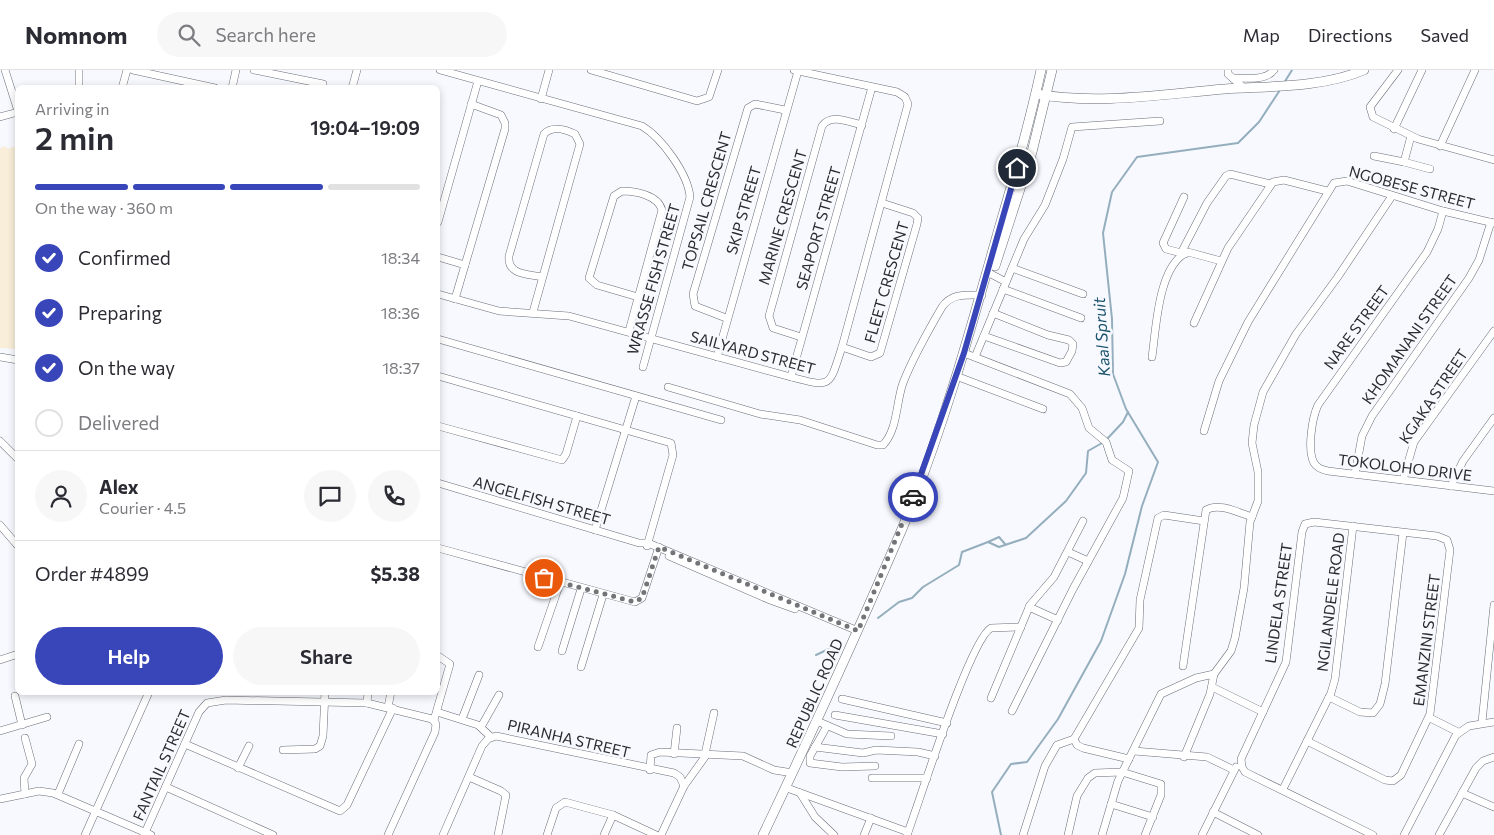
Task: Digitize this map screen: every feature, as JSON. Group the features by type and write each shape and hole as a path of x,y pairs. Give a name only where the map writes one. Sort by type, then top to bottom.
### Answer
{"street":[{"path":"4,70 15,103"},
{"path":"79,70 79,85"},
{"path":"123,85 127,70"},
{"path":"133,70 201,85"},
{"path":"233,85 236,70"},
{"path":"254,70 323,84"},
{"path":"353,85 357,70"},
{"name":"WRASSE FISH STREET","path":"440,70 633,123 649,130 660,141 688,185 690,197 643,367"},
{"path":"541,99 549,70"},
{"path":"591,70 697,101 709,97 718,70"},
{"path":"796,70 872,87"},
{"name":"SKIP STREET","path":"717,357 726,318 796,70"},
{"name":"REPUBLIC ROAD","path":"989,277 1041,70"},
{"name":"REPUBLIC ROAD","path":"763,835 817,721 901,530 964,353 982,295 1020,192 1052,70"},
{"path":"1228,70 1228,74 1244,88"},
{"path":"1251,78 1252,70"},
{"path":"1233,78 1267,76 1274,70"},
{"path":"1036,94 1082,98 1288,85 1330,80 1364,70"},
{"path":"1398,70 1370,107 1373,117 1411,136 1440,146 1494,160"},
{"path":"1394,128 1422,70"},
{"path":"1440,146 1475,70"},
{"path":"440,215 478,81"},
{"name":"SAILYARD STREET","path":"440,295 498,311 569,316 791,377 821,384 828,382 833,377 842,347 908,107 908,102 903,96 872,87"},
{"name":"SEAPORT STREET","path":"791,377 872,87"},
{"path":"455,299 505,123 501,115 471,104"},
{"name":"TOPSAIL CRESCENT","path":"726,318 694,306 693,294 748,108 751,105 761,105 785,110"},
{"path":"0,117 15,113"},
{"name":"MARINE CRESCENT","path":"802,337 773,328 769,316 819,135 823,124 831,119 862,125"},
{"path":"975,357 1012,268 1030,229 1043,209 1063,159 1072,127 1160,121"},
{"path":"533,312 580,144 574,134 558,129 549,130 544,134 509,256 509,265 514,271 542,277"},
{"path":"1404,162 1411,136"},
{"path":"1374,156 1430,169"},
{"path":"1152,357 1164,282 1183,253 1207,203 1226,176 1230,174 1270,184"},
{"path":"1194,323 1221,261 1270,184 1280,179 1328,191 1239,339 1219,381 1204,431"},
{"name":"NGOBESE STREET","path":"1328,191 1334,183 1343,181 1492,222"},
{"path":"629,331 662,210 661,205 652,198 622,190 614,196 589,278 597,285 638,297"},
{"path":"1184,757 1212,687 1214,674 1233,646 1243,594 1252,517 1257,506 1258,479 1252,443 1254,424 1263,392 1296,334 1337,278 1392,196"},
{"path":"1184,197 1163,243 1166,249 1183,253 1196,253 1221,261"},
{"name":"FLEET CRESCENT","path":"842,347 871,357 880,353 918,224 918,218 913,213 882,203"},
{"name":"NARE STREET","path":"1315,465 1312,434 1318,405 1426,252 1438,229 1443,210"},
{"name":"KHOMANANI STREET","path":"1355,474 1362,436 1372,416 1469,278 1479,260 1492,222"},
{"path":"440,258 465,265"},
{"path":"1012,268 1083,294"},
{"path":"989,277 1005,286 1081,318"},
{"path":"668,387 760,414 800,420 877,445 883,445 888,440 898,410 903,383 942,307 946,301 956,296 982,295"},
{"path":"984,336 1060,363 1066,362 1072,351 1073,344 1069,340 1048,335 993,314"},
{"name":"KGAKA STREET","path":"1403,480 1414,442 1494,331"},
{"path":"440,340 721,420"},
{"path":"964,353 1070,394 1082,408 1089,428 1106,442 1112,460 1128,470 1123,498 1088,561 1012,711"},
{"path":"0,357 15,360"},
{"path":"956,376 1008,398 1043,408"},
{"path":"440,377 671,443 673,449 648,545"},
{"path":"596,530 636,396"},
{"path":"440,427 562,460 566,454 577,416"},
{"path":"1451,486 1463,462 1494,418"},
{"path":"0,441 15,456"},
{"name":"TOKOLOHO DRIVE","path":"1315,465 1328,471 1494,491"},
{"name":"ANGELFISH STREET","path":"440,484 648,545 770,600 857,632"},
{"path":"1183,666 1206,510 1210,508 1223,508 1252,517"},
{"path":"1023,835 1034,805 1040,776 1050,758 1058,744 1074,739 1139,628 1140,600 1158,518 1164,515 1204,521"},
{"path":"991,698 1030,607 1054,578 1083,521"},
{"name":"EMANZINI STREET","path":"1305,524 1314,522 1443,538 1447,540 1450,550 1430,718 1401,776 1393,781 1382,779 1307,741"},
{"name":"LINDELA STREET","path":"1202,835 1234,770 1241,764 1286,662 1302,532 1305,524"},
{"path":"0,525 15,542"},
{"name":"NGILANDELE ROAD","path":"1283,789 1329,697 1336,673 1353,526"},
{"path":"1329,697 1366,713 1376,711 1380,704 1385,684 1403,533"},
{"path":"440,549 630,602 640,600 658,549"},
{"path":"1068,552 1088,561"},
{"path":"538,647 560,583"},
{"path":"562,651 581,588"},
{"path":"581,667 603,594"},
{"path":"1482,722 1494,605"},
{"path":"1030,607 1058,620"},
{"path":"786,788 871,818 907,833 957,692 984,633 994,627 1021,627"},
{"path":"0,660 15,655"},
{"path":"388,835 434,732 436,712 450,664 440,657"},
{"path":"1102,835 1122,772 1163,693 1196,678 1214,674"},
{"path":"462,719 479,675"},
{"path":"1212,687 1264,712"},
{"path":"85,835 148,695"},
{"path":"283,750 315,749 320,746 323,736 325,695"},
{"path":"367,703 368,695"},
{"path":"185,744 337,811 343,810 350,801 390,708 391,695"},
{"path":"15,696 22,725"},
{"path":"481,727 498,696"},
{"path":"842,699 947,723"},
{"name":"FANTAIL STREET","path":"147,834 199,712 204,705 211,702 226,700 367,703 435,722"},
{"path":"436,712 462,719 481,727 491,737"},
{"path":"661,835 684,786 706,754 714,713"},
{"path":"835,715 943,734"},
{"path":"0,731 47,717"},
{"path":"1430,718 1458,732"},
{"path":"817,721 856,735 891,736"},
{"path":"1404,835 1447,749 1458,732 1482,722 1494,722"},
{"path":"828,726 809,760 811,764 842,767 875,766"},
{"path":"674,754 677,728"},
{"name":"PIRANHA STREET","path":"443,835 482,746 491,737 502,736 650,770 676,774 684,786"},
{"path":"25,738 32,764 24,778 25,794"},
{"path":"1074,739 1077,745 1083,748 1129,759"},
{"path":"58,794 79,744"},
{"path":"238,768 249,746"},
{"path":"815,747 863,754 876,750 918,752 935,756"},
{"path":"1134,751 1184,757 1207,757 1234,770"},
{"path":"650,770 653,754 706,754 749,758 770,769 793,773"},
{"path":"1439,835 1476,768 1483,761 1494,757"},
{"path":"1241,764 1245,772 1283,789 1372,835"},
{"path":"1068,835 1075,802 1088,778 1098,772 1122,772 1161,784 1162,791 1145,835"},
{"path":"469,777 502,791 506,795 498,835"},
{"path":"872,778 927,778"},
{"path":"166,787 273,835"},
{"path":"0,799 44,791 58,794 147,834"},
{"path":"800,793 815,817 834,835"},
{"path":"1462,794 1494,807"},
{"path":"547,835 556,808 562,802 574,803 613,815 656,835"},
{"path":"1111,804 1153,816"},
{"path":"1213,812 1258,835"},
{"path":"604,835 613,815"},
{"path":"864,835 871,818"}],"shaded area":[{"path":"6,146 7,149 15,147 15,349 0,348 0,148"}],"waterway":[{"name":"Kaal Spruit","path":"1284,83 1292,70"},
{"name":"Kaal Spruit","path":"1001,835 992,792 1011,764 1027,762 1058,719 1101,641 1125,574 1142,506 1158,462 1126,409 1113,374 1112,319 1103,233 1112,192 1137,157 1238,143 1259,122 1280,90"},
{"path":"1107,439 1123,422 1128,412"},
{"path":"878,618 899,602 912,598 923,587 959,565 962,552 988,542 999,547 1026,538 1066,501 1086,473 1088,451 1102,443"},
{"path":"988,542 999,537 1005,544"},
{"path":"816,655 833,647"}],"way so far":[{"path":"544,578 635,602 642,598 659,547 771,595 848,625 858,631 913,497"}],"route":[{"path":"913,497 964,353 987,279 998,232 1017,168"}]}
